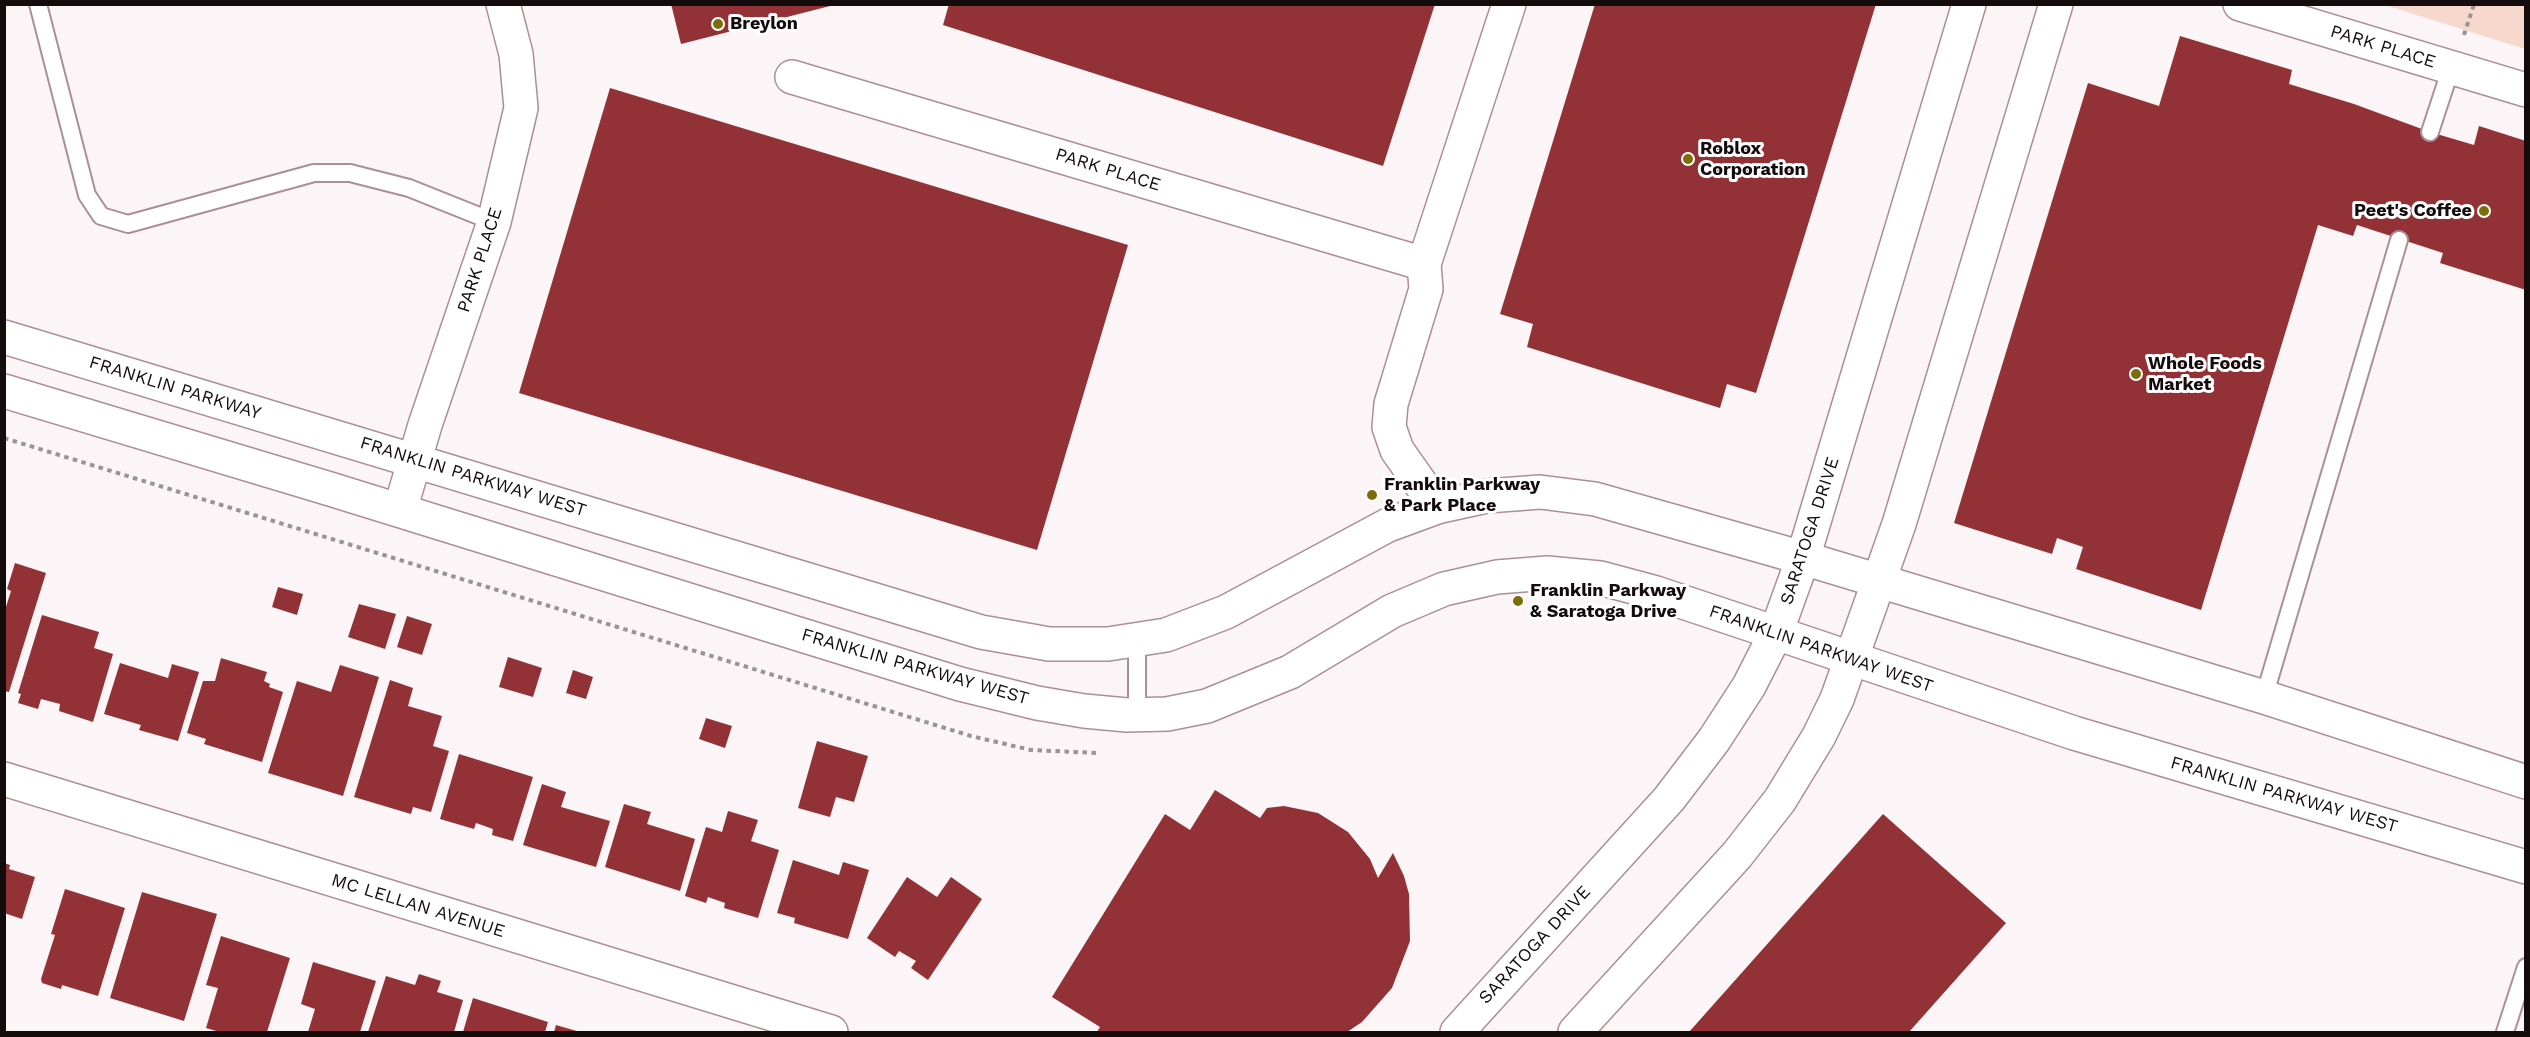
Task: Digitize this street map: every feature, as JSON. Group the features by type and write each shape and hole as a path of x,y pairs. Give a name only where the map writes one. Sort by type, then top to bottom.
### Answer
{"street":[{"name":"PARK PLACE","path":"399,510 494,222 521,108 516,54 503,4"},
{"path":"1437,507 1397,450 1389,427 1391,404 1426,289 1424,264 1509,4"},
{"name":"SARATOGA DRIVE","path":"1457,1032 1669,799 1714,740 1749,687 1776,633 1803,558 1969,4"},
{"path":"1575,1032 1737,855 1780,800 1819,736 1852,659 1880,580 2055,4"},
{"name":"PARK PLACE","path":"2240,4 2526,90"},
{"name":"PARK PLACE","path":"792,77 1424,264"},
{"name":"FRANKLIN PARKWAY","path":"4,337 345,438"},
{"name":"FRANKLIN PARKWAY WEST","path":"4,391 399,510 960,684 1049,705 1084,711 1137,715 1167,714 1218,702 1290,672 1392,611 1444,589 1497,577 1547,573 1600,578 1656,593 2074,733 2526,867"},
{"name":"FRANKLIN PARKWAY WEST","path":"345,438 981,632 1048,644 1108,644 1166,635 1226,612 1388,525 1437,507 1486,496 1540,492 1595,499 1880,580 2264,697 2526,782"},
{"name":"MC LELLAN AVENUE","path":"4,779 831,1032"}],"lane":[{"path":"38,4 87,195 101,216 128,224 314,172 350,173 408,188 494,222"},
{"path":"2430,132 2451,68"},
{"path":"2264,697 2399,240"},
{"path":"1137,639 1137,715"},
{"path":"2505,1032 2526,967"}],"path":[{"path":"2469,21 2474,4"},
{"path":"4,438 971,736 1031,750 1096,753"}],"shaded area":[{"path":"2385,5 2525,5 2525,49"}],"building":[{"name":"Breylon","path":"671,4 834,4 834,5 681,44"},
{"path":"949,4 1435,4 1383,166 943,25"},
{"name":"Roblox Corporation","path":"1595,4 1876,4 1756,393 1727,384 1720,408 1527,347 1533,324 1500,314"},
{"name":"Whole Foods Market","path":"2180,36 2292,70 2289,84 2354,104 2430,132 2474,145 2479,126 2526,141 2526,290 2440,263 2443,253 2357,225 2353,236 2318,225 2201,610 2076,569 2083,547 2057,538 2052,554 1954,523 2088,83 2159,106"},
{"path":"610,88 1128,245 1037,550 519,393"},
{"path":"15,563 46,573 9,692 4,691 4,613 11,591 7,589"},
{"path":"278,587 303,594 297,615 272,607"},
{"path":"359,604 396,614 385,649 348,637"},
{"path":"42,615 99,632 94,648 113,654 93,722 59,711 60,704 41,699 38,709 18,703 21,694 18,693"},
{"path":"407,616 432,624 422,655 397,647"},
{"path":"508,657 542,668 533,697 499,687"},
{"path":"221,658 267,672 264,681 270,684 269,687 283,692 262,762 204,744 206,739 187,733 203,681 215,681"},
{"path":"120,663 168,678 172,664 199,672 178,741 139,730 141,725 104,714"},
{"path":"340,665 379,677 343,796 268,773 297,681 331,692"},
{"path":"573,670 593,677 586,699 566,693"},
{"path":"390,680 413,688 408,706 442,716 433,746 449,751 431,812 413,807 411,814 354,797"},
{"path":"706,718 732,726 725,748 699,739"},
{"path":"817,741 868,756 854,802 836,797 830,817 798,808"},
{"path":"459,754 533,777 513,841 492,835 493,829 476,823 474,829 440,819"},
{"path":"542,784 566,792 561,807 610,821 596,867 523,845"},
{"path":"1215,790 1260,818 1267,808 1284,806 1318,813 1348,832 1370,859 1378,878 1393,853 1404,876 1409,894 1410,941 1392,988 1362,1022 1347,1032 1097,1032 1100,1027 1052,997 1165,814 1190,830"},
{"path":"624,804 651,812 647,824 695,839 680,891 605,867"},
{"path":"728,811 758,820 751,841 779,850 758,918 724,908 725,903 708,897 706,903 685,896 706,827 722,832"},
{"path":"1883,814 2006,923 1909,1032 1689,1032"},
{"path":"793,860 839,875 843,862 869,870 848,939 794,923 795,918 777,913"},
{"path":"4,863 10,865 9,869 35,877 22,919 4,913"},
{"path":"907,877 937,897 951,877 982,899 928,980 911,968 916,961 899,951 895,957 867,938"},
{"path":"65,889 125,908 98,996 62,985 61,989 42,983 41,979 55,935 51,934"},
{"path":"142,892 217,914 184,1021 110,998"},
{"path":"221,936 290,958 267,1032 220,1032 206,1028 218,988 206,985"},
{"path":"313,962 376,981 360,1032 308,1032 315,1009 301,1004"},
{"path":"419,974 441,981 437,992 463,1000 454,1032 368,1032 386,976 415,985"},
{"path":"473,998 548,1022 545,1032 463,1032"},
{"path":"556,1025 580,1032 554,1032"}],"place":[{"name":"Breylon","path":"718,24"},
{"name":"Roblox Corporation","path":"1688,159"},
{"name":"Peet's Coffee","path":"2484,211"},
{"name":"Whole Foods Market","path":"2136,374"},
{"name":"Franklin Parkway & Park Place","path":"1372,495"},
{"name":"Franklin Parkway & Saratoga Drive","path":"1518,601"}]}
